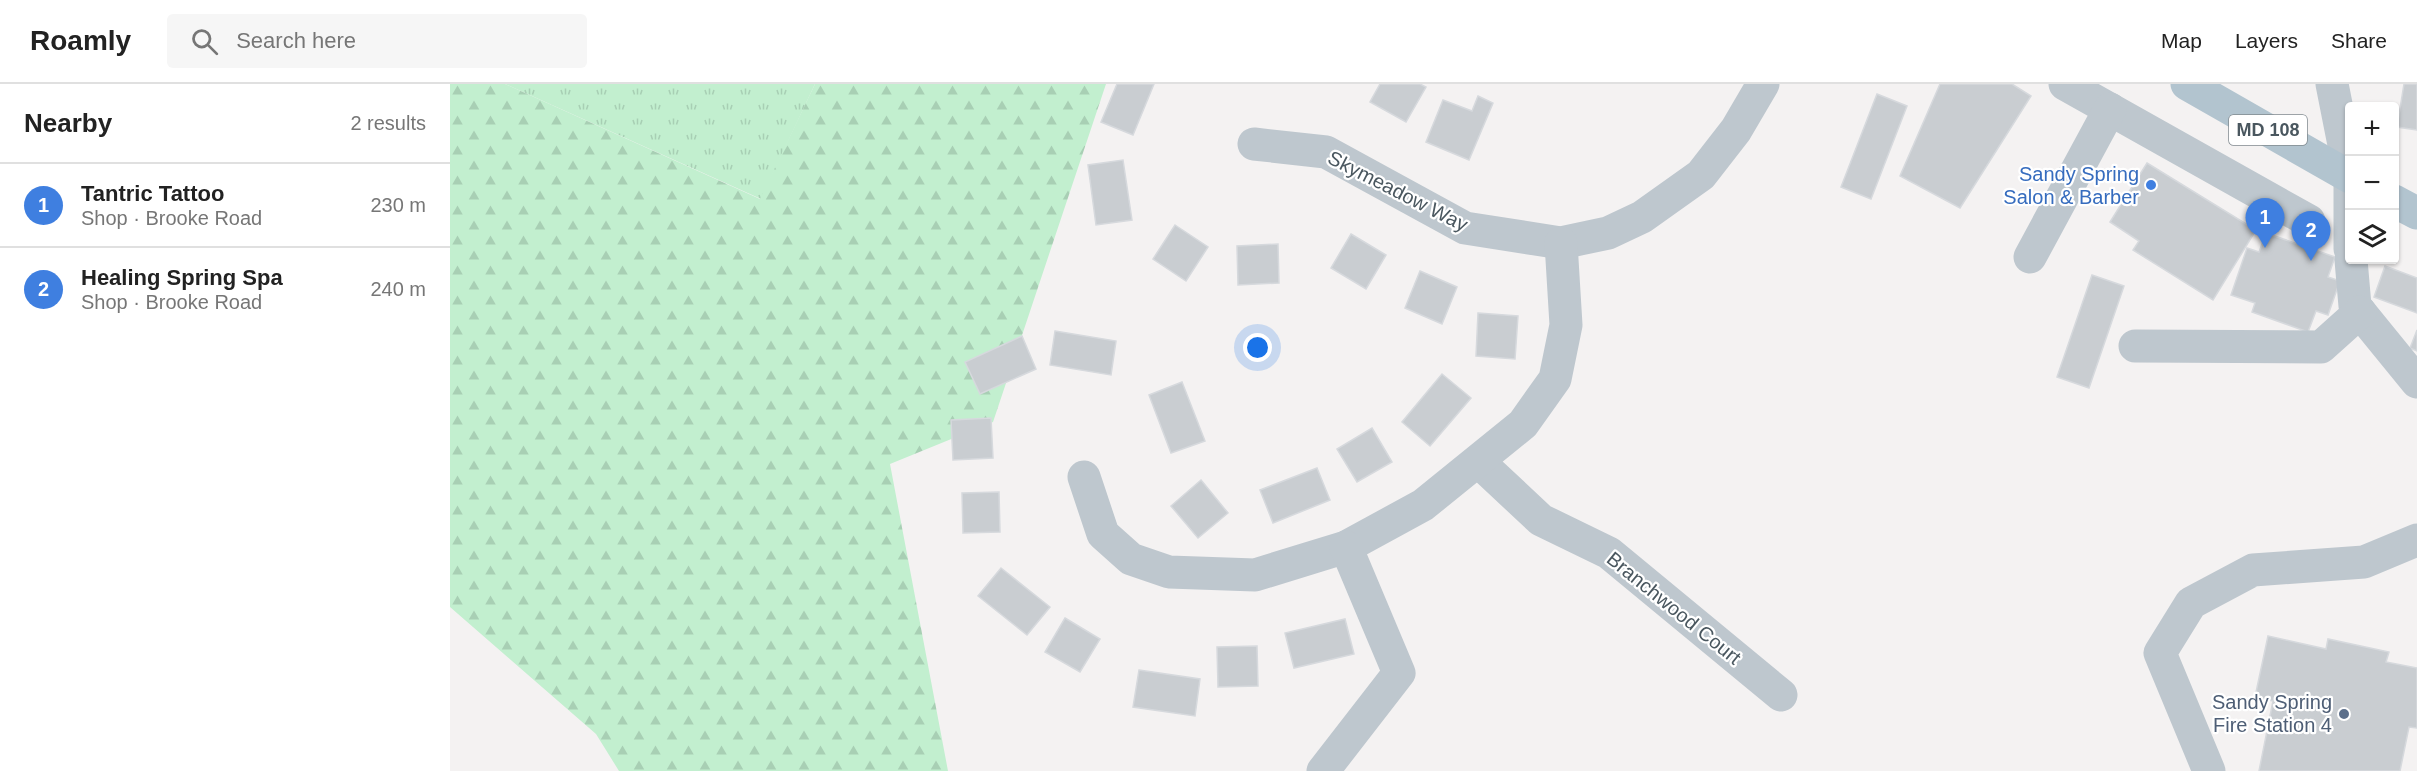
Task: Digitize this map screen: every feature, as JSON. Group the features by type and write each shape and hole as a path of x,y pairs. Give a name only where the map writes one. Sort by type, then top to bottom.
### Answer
{"main road":[{"name":"MD 108","path":"2187,84 2345,174"},
{"path":"2399,204 2417,213"}],"street":[{"name":"Skymeadow Way","path":"1254,144 1326,152 1465,228 1562,243 1608,233 1642,218 1701,175 1736,130 1763,84"},
{"path":"2065,84 2309,221"},
{"path":"2332,84 2345,156"},
{"path":"2030,257 2110,109"},
{"path":"1084,477 1103,534 1131,559 1169,572 1255,575 1346,547 1423,505 1479,462 1523,424 1555,379 1566,325 1562,243"},
{"path":"2350,264 2355,306 2417,382"},
{"path":"2135,345 2320,347 2360,312"},
{"name":"Branchwood Court","path":"1479,462 1541,520 1609,553 1781,695"},
{"path":"2209,771 2160,653 2191,603 2253,570 2364,562 2417,540"},
{"path":"1323,771 1399,673 1346,547"}],"green space":[{"path":"450,84 505,84 760,199 815,84 1106,84 993,422 890,464 948,771 619,771 596,734 450,607"},
{"path":"505,84 815,84 761,199"}],"building":[{"path":"1117,84 1154,84 1133,135 1101,122"},
{"path":"1380,84 1420,84 1426,87 1406,122 1370,102"},
{"path":"1940,84 2012,84 2031,96 1960,208 1900,176"},
{"path":"2404,84 2417,84 2417,130 2399,127"},
{"path":"1877,94 1907,106 1871,199 1841,187"},
{"path":"1478,96 1493,103 1469,160 1426,142 1443,100 1472,111"},
{"path":"1123,160 1132,220 1096,225 1088,165"},
{"path":"2147,163 2256,230 2213,300 2133,250 2139,241 2110,222"},
{"path":"1175,225 1208,247 1186,281 1153,259"},
{"path":"2266,233 2335,257 2328,277 2340,281 2328,315 2316,311 2308,332 2252,312 2255,303 2231,295 2247,248 2259,252"},
{"path":"1351,234 1386,255 1366,289 1331,268"},
{"path":"1278,244 1279,283 1238,285 1237,246"},
{"path":"2385,266 2417,278 2417,313 2374,297"},
{"path":"1420,271 1457,287 1442,324 1405,308"},
{"path":"2092,275 2124,286 2089,388 2057,377"},
{"path":"1478,313 1518,316 1515,359 1476,356"},
{"path":"2417,330 2417,351 2410,348"},
{"path":"1055,331 1116,341 1111,375 1050,365"},
{"path":"1022,336 1036,369 980,394 965,362"},
{"path":"1442,374 1471,398 1430,446 1402,422"},
{"path":"1182,382 1205,441 1171,453 1149,395"},
{"path":"991,418 993,458 953,460 951,420"},
{"path":"1372,428 1392,462 1357,482 1337,449"},
{"path":"1317,468 1330,500 1273,523 1260,490"},
{"path":"1201,480 1228,513 1198,538 1171,506"},
{"path":"999,492 1000,532 963,533 962,493"},
{"path":"1001,568 1050,607 1027,635 978,596"},
{"path":"1065,618 1100,639 1080,672 1045,652"},
{"path":"1345,619 1354,654 1294,668 1285,633"},
{"name":"Sandy Spring Fire Station 4","path":"2268,636 2326,649 2328,639 2389,652 2386,662 2417,668 2417,728 2409,727 2400,771 2259,771 2273,701 2255,697"},
{"path":"1257,646 1258,686 1218,687 1217,647"},
{"path":"1139,670 1200,679 1195,716 1133,707"}],"place":[{"name":"Sandy Spring Salon & Barber","path":"2151,185"},
{"name":"Tantric Tattoo","path":"2265,248"},
{"name":"Healing Spring Spa","path":"2311,261"},
{"name":"Sandy Spring Fire Station 4","path":"2344,714"}]}
